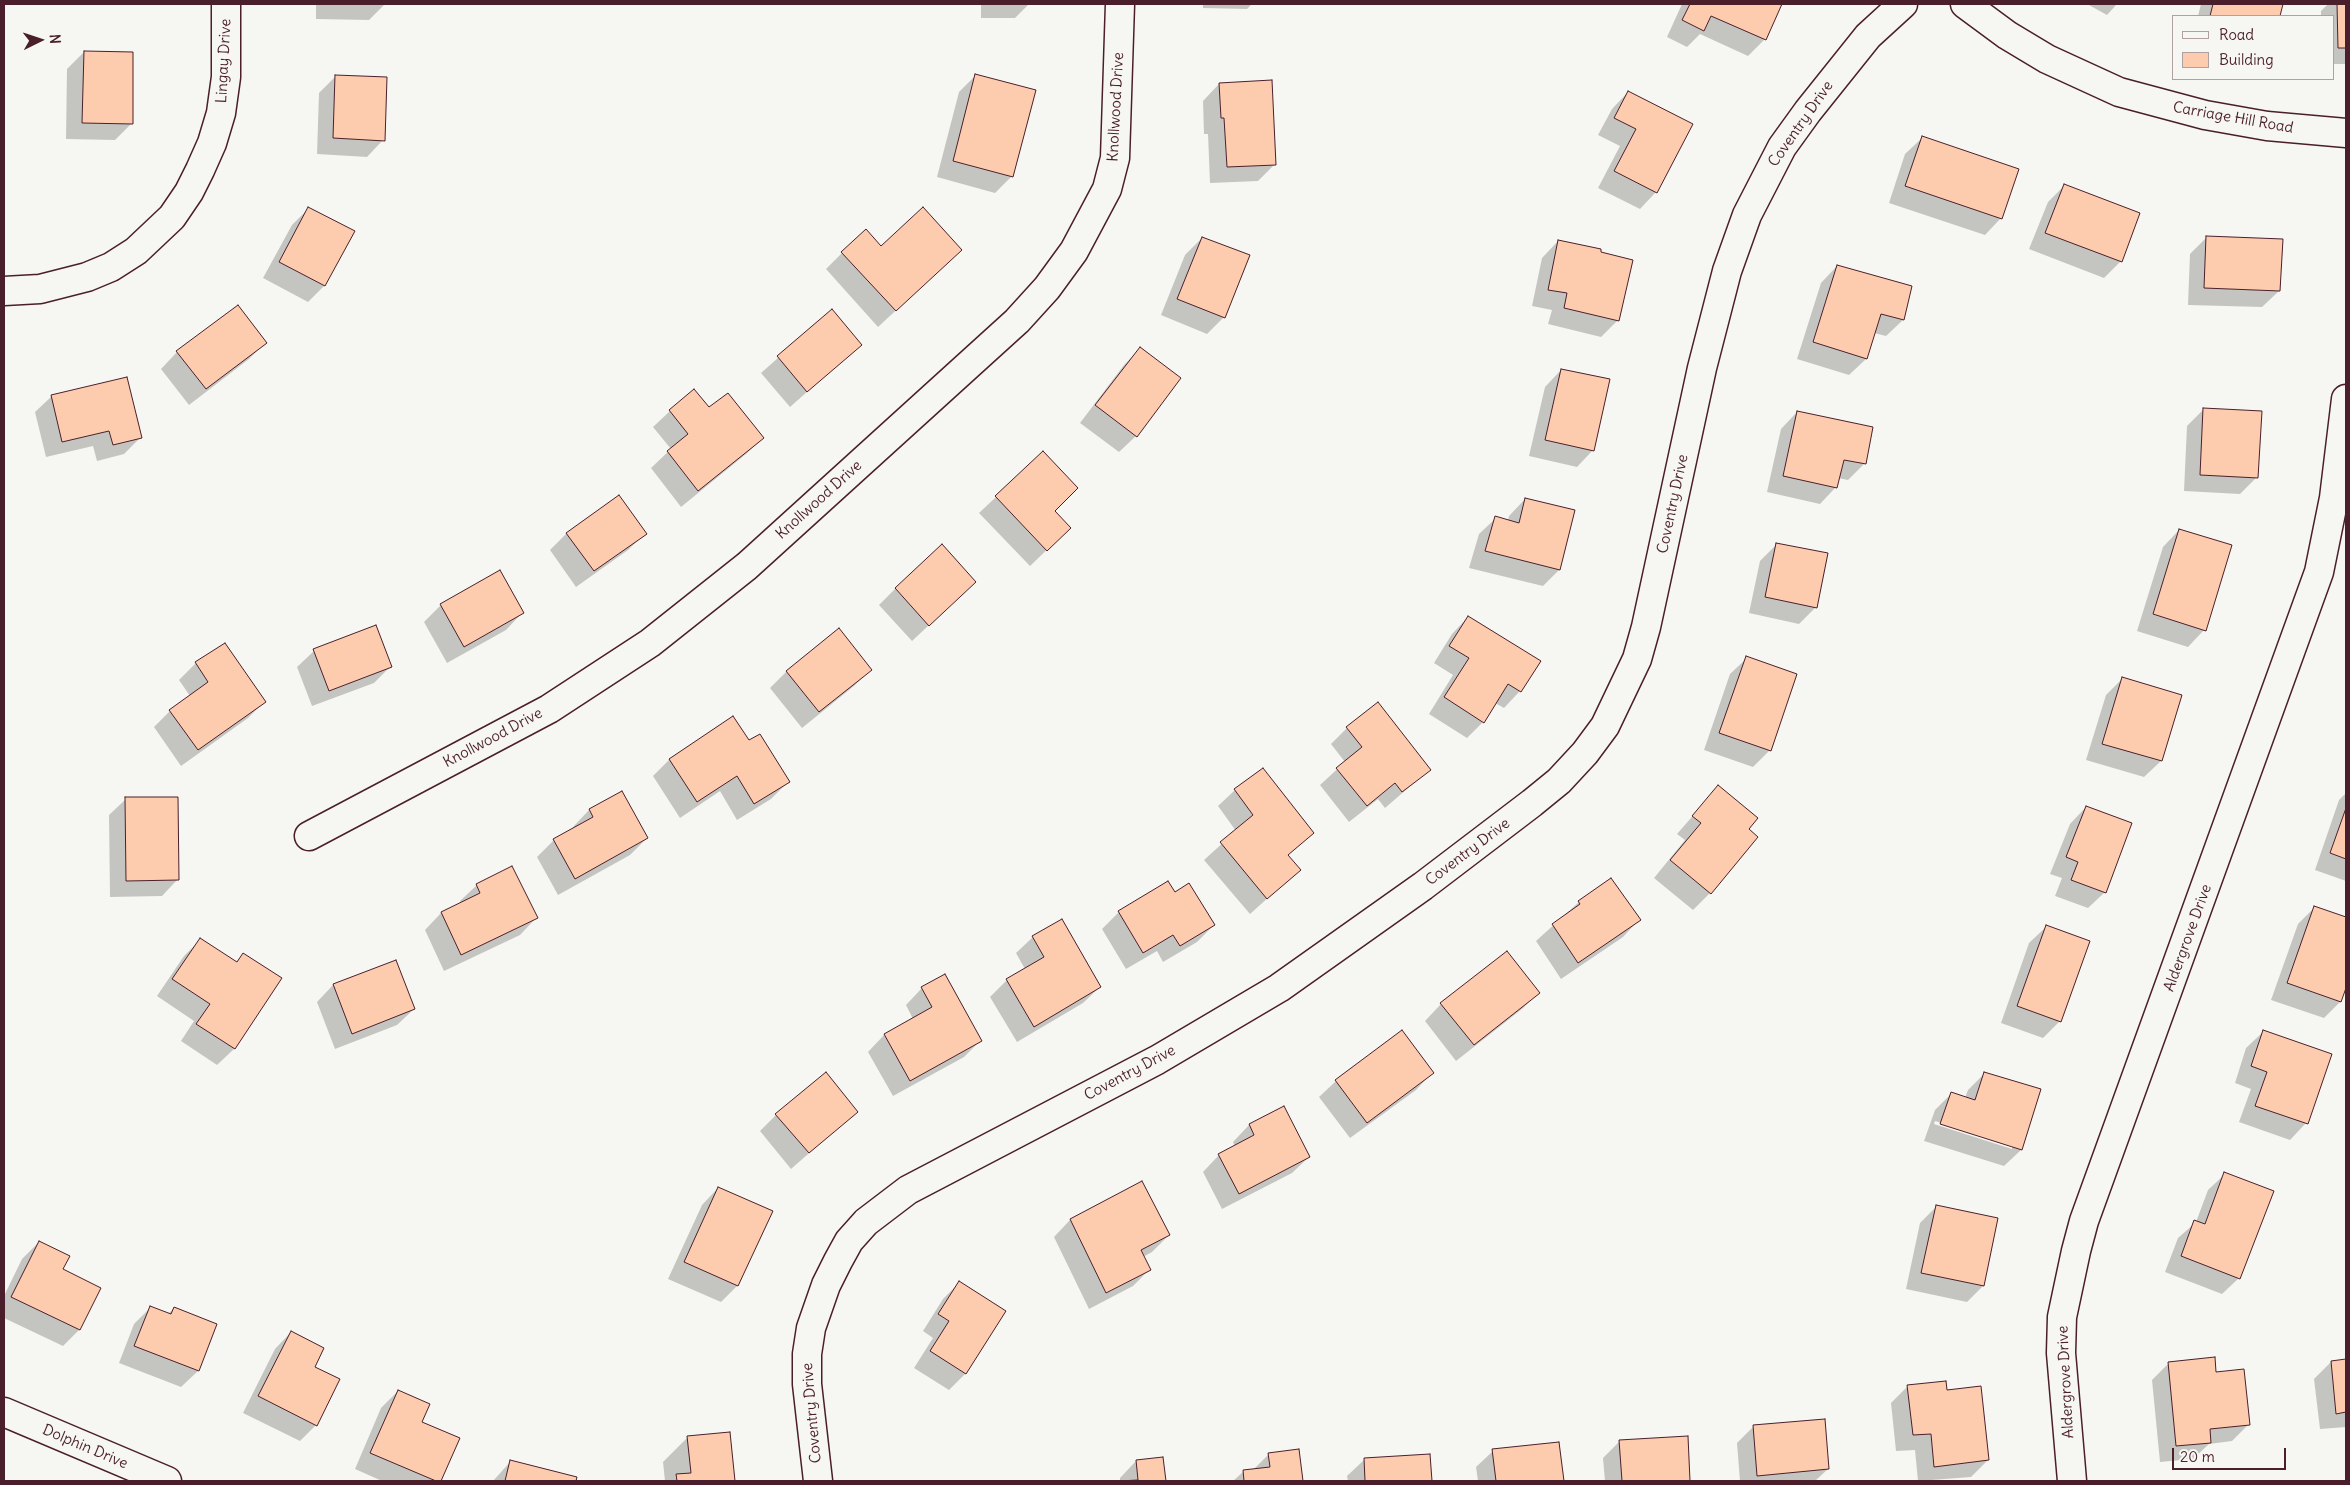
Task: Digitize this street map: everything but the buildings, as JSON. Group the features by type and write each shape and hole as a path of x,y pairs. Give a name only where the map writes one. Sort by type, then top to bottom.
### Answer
{"street":[{"name":"Lingay Drive","path":"4,291 40,290 80,279 111,267 136,251 172,217 189,192 200,170 212,143 221,114 226,77 226,4"},
{"name":"Knollwood Drive","path":"309,836 550,708 650,643 747,566 1017,321 1047,288 1074,251 1107,189 1115,158 1120,4"},
{"name":"Coventry Drive","path":"818,1481 807,1384 807,1354 811,1328 826,1284 849,1242 866,1222 886,1206 923,1182 1157,1060 1279,988 1423,886 1532,803 1559,781 1595,740 1623,693 1637,659 1646,627 1702,368 1727,271 1747,215 1782,147 1808,111 1868,36 1903,4"},
{"name":"Carriage Hill Road","path":"1965,4 2007,35 2048,59 2119,92 2205,115 2267,126 2346,133"},
{"name":"Aldergrove Drive","path":"2072,1481 2061,1353 2062,1317 2076,1251 2084,1221 2319,572 2334,498 2346,399"},
{"name":"Dolphin Drive","path":"4,1412 167,1481"}]}
